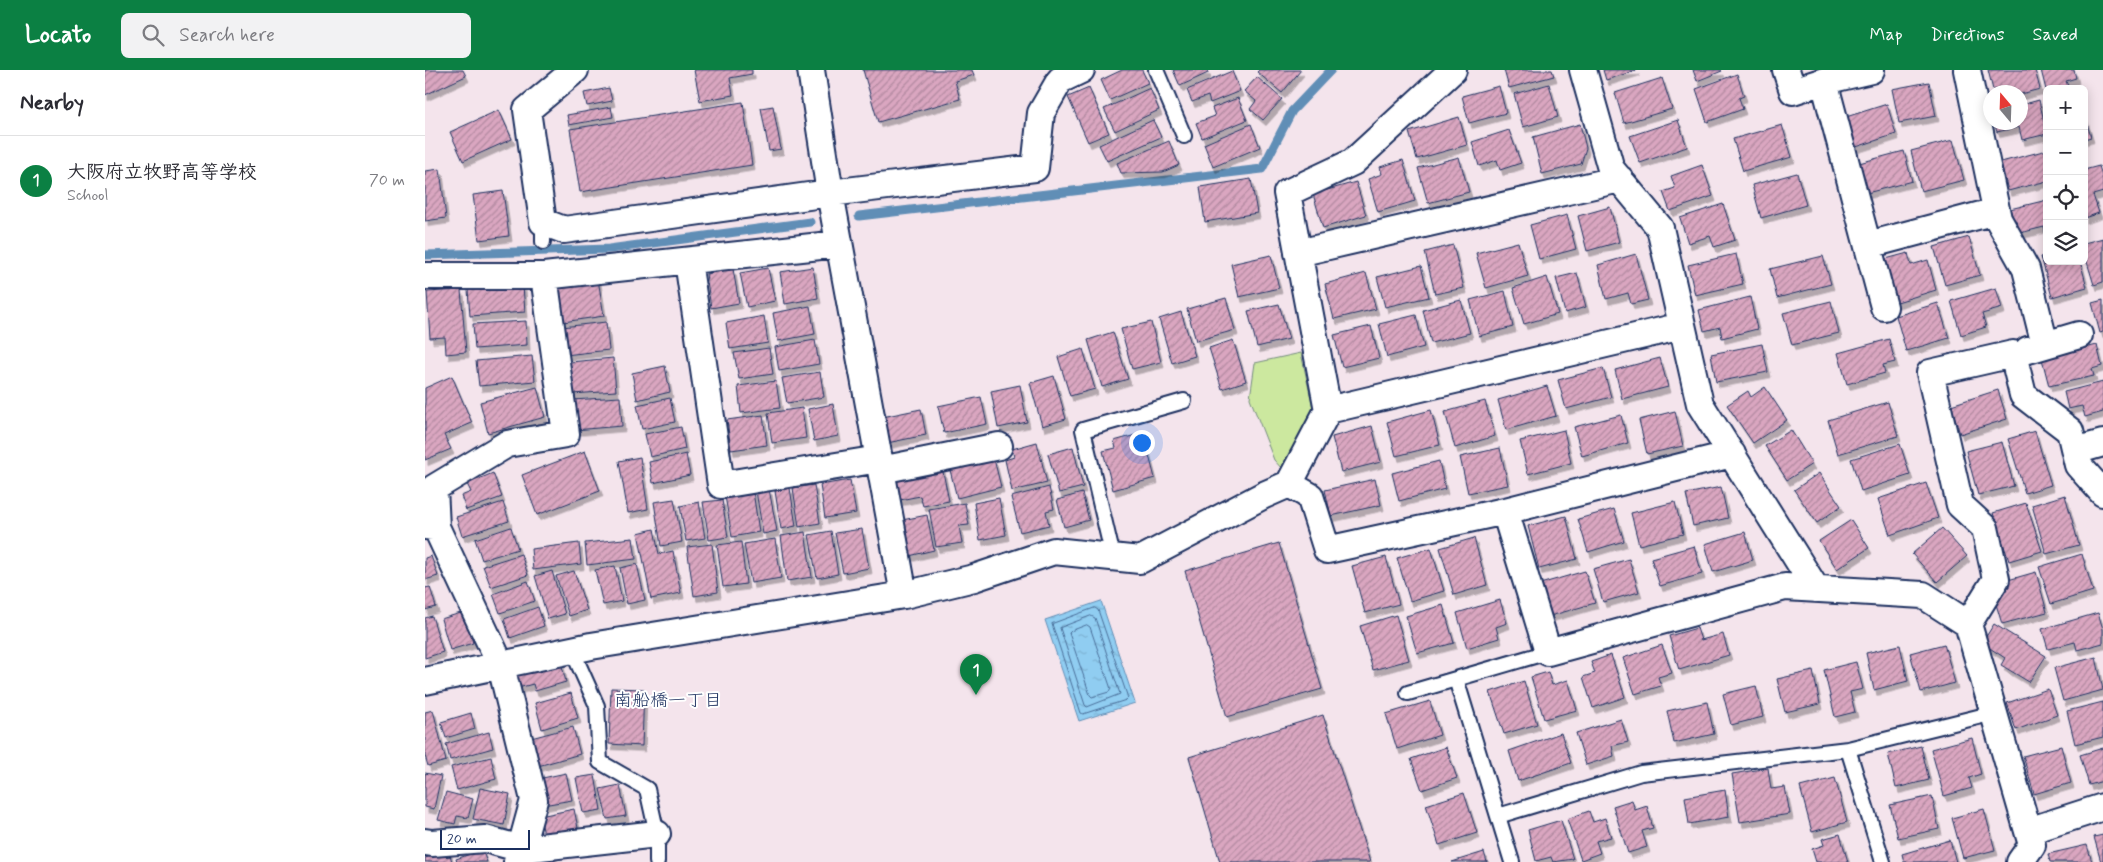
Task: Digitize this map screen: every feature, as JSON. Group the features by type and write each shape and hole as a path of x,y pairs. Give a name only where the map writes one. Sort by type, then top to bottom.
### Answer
{"street":[{"path":"575,70 527,110 543,232 830,193 1035,168 1041,113 1060,80 1081,70"},
{"path":"811,70 839,244 904,595"},
{"path":"425,682 572,650 904,595 974,578 1054,551 1140,560 1263,495 1289,484 1328,410 1287,193 1353,162 1453,70"},
{"path":"1583,70 1611,169 1660,228 1701,404 1816,589"},
{"path":"1786,70 1793,91 1824,80 1871,70"},
{"path":"1967,70 1998,219 2026,269 2045,345"},
{"path":"1824,80 1884,307"},
{"path":"1298,253 1620,179"},
{"path":"1868,245 1996,211"},
{"path":"425,276 688,261 839,244"},
{"path":"688,261 721,485 880,465 999,446"},
{"path":"520,856 534,800 501,666 431,526 434,488 507,444 567,434 544,268"},
{"path":"1328,410 1682,326"},
{"path":"1968,624 1996,579 1985,528 1960,505 1930,373 2013,354 2079,335"},
{"path":"2013,354 2023,395 2070,431 2078,465 2103,493"},
{"path":"2075,451 2103,443"},
{"path":"1289,484 1311,496 1327,550 1505,511 1732,454"},
{"path":"1505,511 1548,652 1785,587 1923,595 1968,624 2032,846 2020,862"},
{"path":"2028,832 2103,807"},
{"path":"425,842 485,839 520,856 657,834"}],"lane":[{"path":"1156,70 1184,136"},
{"path":"1113,557 1083,430 1185,401"},
{"path":"572,650 597,706 600,762 647,789 657,834 657,862"},
{"path":"1408,693 1548,652"},
{"path":"1456,679 1511,862"},
{"path":"1498,816 1641,773 1848,749 1993,713"},
{"path":"1848,749 1883,862"}],"green space":[{"path":"1301,353 1313,408 1283,470 1274,460 1250,398 1255,363"}],"water":[{"path":"1101,601 1135,703 1079,721 1045,620"}],"building":[{"path":"425,70 463,70 466,76 425,95"},
{"path":"694,70 752,70 752,74 730,78 733,95 700,101"},
{"path":"863,70 972,70 974,75 955,81 960,99 878,122"},
{"path":"1122,70 1142,70 1148,83 1110,100 1101,80"},
{"path":"1173,70 1207,70 1208,73 1180,86"},
{"path":"1259,70 1301,70 1282,93 1257,72"},
{"path":"1504,70 1552,70 1554,76 1509,88"},
{"path":"1603,70 1637,70 1606,80"},
{"path":"1693,70 1721,70 1722,71 1697,81"},
{"path":"1988,70 2035,70 2040,89 2028,92 2028,85 1992,85"},
{"path":"2041,70 2074,70 2076,78 2066,81 2068,85 2045,85"},
{"path":"1232,71 1240,91 1210,103 1208,96 1192,102 1187,90"},
{"path":"1737,74 1744,96 1739,98 1743,109 1707,122 1696,89"},
{"path":"1257,77 1282,99 1263,120 1250,109 1256,101 1244,91"},
{"path":"1662,78 1672,109 1624,123 1615,93"},
{"path":"1929,82 1936,116 1899,123 1892,89"},
{"path":"1549,84 1558,117 1523,127 1514,94"},
{"path":"1499,86 1506,113 1469,123 1462,96"},
{"path":"609,88 612,101 587,106 584,93"},
{"path":"1089,88 1109,133 1088,142 1068,97"},
{"path":"1150,88 1159,110 1115,131 1104,109"},
{"path":"1238,98 1247,120 1202,138 1196,123 1215,116 1212,108"},
{"path":"2039,100 2043,117 2043,135 2022,140 2020,130 2028,130 2028,103"},
{"path":"743,102 752,165 580,192 570,129"},
{"path":"1887,104 1896,134 1856,147 1846,117"},
{"path":"773,106 781,149 769,151 761,108"},
{"path":"611,107 613,117 569,125 567,115"},
{"path":"499,110 512,139 463,161 450,132"},
{"path":"1459,117 1467,145 1417,159 1409,132"},
{"path":"1153,120 1161,137 1107,161 1099,145"},
{"path":"1678,120 1687,147 1640,163 1630,136"},
{"path":"1251,124 1260,147 1213,167 1204,144"},
{"path":"1580,124 1586,148 1581,164 1542,174 1533,137"},
{"path":"1782,125 1792,157 1743,171 1733,139"},
{"path":"2088,127 2091,137 2088,138"},
{"path":"1509,130 1521,163 1500,170 1497,160 1479,166 1472,142"},
{"path":"1953,140 1964,180 1921,191 1911,151"},
{"path":"1169,141 1179,165 1163,172 1121,173 1117,163"},
{"path":"1904,151 1912,181 1867,193 1859,163"},
{"path":"2043,151 2043,182 2008,191 2001,162"},
{"path":"1459,157 1469,192 1428,203 1418,168"},
{"path":"1403,160 1415,201 1378,212 1368,179 1382,174 1380,167"},
{"path":"1702,165 1713,196 1670,211 1663,192 1675,188 1671,176"},
{"path":"2099,166 2103,179 2103,192 2093,195 2099,213 2088,217 2088,175 2088,169"},
{"path":"440,169 446,218 425,221 425,171"},
{"path":"1797,173 1806,205 1761,218 1752,185"},
{"path":"1251,179 1257,213 1205,222 1200,187"},
{"path":"1356,182 1366,215 1323,228 1313,194"},
{"path":"503,191 509,236 479,240 473,195"},
{"path":"2043,201 2043,227 2016,234 2010,209"},
{"path":"1723,204 1735,240 1714,247 1710,236 1688,243 1680,218"},
{"path":"1610,207 1619,242 1587,251 1578,216"},
{"path":"1567,215 1576,249 1539,259 1530,225"},
{"path":"1969,237 1980,275 1945,285 1934,247"},
{"path":"2103,238 2103,282 2094,285 2088,265 2088,242"},
{"path":"1518,242 1528,276 1486,288 1476,253"},
{"path":"1453,245 1464,288 1435,294 1425,252"},
{"path":"1908,253 1911,265 1928,260 1936,290 1894,303 1882,260"},
{"path":"1636,254 1648,300 1631,304 1628,293 1606,299 1598,265"},
{"path":"1736,254 1743,284 1695,295 1688,265"},
{"path":"1271,255 1279,288 1239,297 1231,264"},
{"path":"1823,256 1831,284 1777,298 1770,269"},
{"path":"2043,265 2081,265 2087,287 2052,297"},
{"path":"1421,266 1429,297 1385,307 1377,277"},
{"path":"813,267 818,298 785,304 780,272"},
{"path":"768,268 775,301 747,307 740,273"},
{"path":"733,269 739,303 711,308 706,274"},
{"path":"1366,273 1376,309 1334,319 1325,284"},
{"path":"1577,273 1586,307 1565,313 1556,278"},
{"path":"1547,277 1558,314 1524,324 1513,288"},
{"path":"598,279 604,316 563,322 558,285"},
{"path":"523,286 525,312 470,316 468,290"},
{"path":"1996,288 2002,308 1982,314 1986,327 1961,335 1951,301"},
{"path":"461,290 466,352 446,354 445,337 430,338 427,292"},
{"path":"1505,291 1513,327 1479,336 1470,300"},
{"path":"1750,297 1757,329 1722,338 1720,327 1704,331 1699,310"},
{"path":"1226,298 1235,330 1196,341 1187,309"},
{"path":"1461,300 1470,333 1431,343 1423,310"},
{"path":"2103,300 2103,332 2100,333 2092,303"},
{"path":"1831,301 1839,333 1792,345 1783,313"},
{"path":"1938,303 1949,338 1906,351 1896,316"},
{"path":"1279,304 1289,339 1257,347 1248,311"},
{"path":"810,306 815,334 778,341 773,313"},
{"path":"1181,312 1195,356 1172,363 1159,319"},
{"path":"1416,315 1424,347 1387,357 1379,324"},
{"path":"764,316 768,343 730,349 726,323"},
{"path":"526,321 527,345 475,349 473,324"},
{"path":"606,322 609,350 565,355 562,327"},
{"path":"1151,322 1161,362 1132,369 1121,329"},
{"path":"1371,326 1379,358 1342,367 1334,335"},
{"path":"1113,332 1128,379 1102,387 1088,340"},
{"path":"1889,339 1895,362 1883,365 1885,373 1847,384 1838,353"},
{"path":"815,340 819,364 779,371 775,347"},
{"path":"1233,340 1246,381 1222,389 1209,348"},
{"path":"1762,344 1768,372 1716,382 1711,354"},
{"path":"2097,345 2102,366 2092,369 2094,376 2049,386 2042,359"},
{"path":"769,348 773,374 739,379 734,353"},
{"path":"1083,349 1095,389 1070,396 1058,357"},
{"path":"532,356 535,381 479,386 476,361"},
{"path":"613,358 616,391 572,394 570,362"},
{"path":"1660,358 1668,387 1622,399 1615,370"},
{"path":"665,366 670,392 637,400 632,373"},
{"path":"1603,368 1611,397 1566,409 1558,380"},
{"path":"820,372 824,397 787,403 782,378"},
{"path":"452,376 472,423 444,435 451,449 425,460 425,388"},
{"path":"1054,376 1066,419 1042,426 1030,383"},
{"path":"776,381 780,408 741,413 738,386"},
{"path":"2103,382 2103,412 2085,417 2082,406 2068,409 2064,392"},
{"path":"1020,385 1027,422 998,428 991,391"},
{"path":"1547,386 1556,416 1506,430 1498,400"},
{"path":"537,387 545,417 488,433 480,402"},
{"path":"1765,387 1787,420 1753,443 1727,405 1748,391 1751,397"},
{"path":"1998,390 2007,419 1960,434 1951,405"},
{"path":"620,397 622,426 574,430 572,400"},
{"path":"981,397 987,424 944,433 938,406"},
{"path":"670,398 675,422 642,429 637,405"},
{"path":"1485,401 1495,436 1455,448 1445,412"},
{"path":"1888,402 1898,436 1838,454 1828,420"},
{"path":"833,404 838,436 814,441 808,409"},
{"path":"802,408 806,438 772,443 768,413"},
{"path":"921,409 926,435 887,443 882,417"},
{"path":"1431,410 1440,445 1396,456 1387,422"},
{"path":"1675,411 1683,446 1647,454 1639,420"},
{"path":"763,415 767,445 731,450 727,420"},
{"path":"1621,415 1628,443 1582,456 1574,427"},
{"path":"1372,426 1381,462 1341,472 1332,437"},
{"path":"681,427 685,449 650,457 645,434"},
{"path":"1564,430 1571,463 1528,474 1520,441"},
{"path":"1791,430 1812,464 1787,480 1765,446"},
{"path":"2035,431 2051,485 2025,493 2008,439"},
{"path":"1143,433 1155,478 1113,490 1103,451 1116,448 1114,441"},
{"path":"1037,442 1047,483 1012,491 1005,460 1014,457 1012,449"},
{"path":"2002,442 2014,486 1978,495 1966,451"},
{"path":"1900,444 1910,475 1861,491 1851,459"},
{"path":"1073,447 1083,487 1059,493 1048,454"},
{"path":"1500,448 1508,485 1468,493 1460,457"},
{"path":"585,451 600,491 537,515 522,475"},
{"path":"686,454 690,475 653,483 649,462"},
{"path":"640,457 648,509 628,513 619,461"},
{"path":"994,459 1001,487 957,498 950,470"},
{"path":"1439,461 1445,489 1399,501 1392,473"},
{"path":"942,467 949,501 923,506 920,496 900,500 895,476"},
{"path":"493,473 502,497 466,510 461,496 471,492 467,484"},
{"path":"1819,473 1841,506 1817,523 1794,490"},
{"path":"1375,479 1381,505 1331,516 1325,490"},
{"path":"850,480 856,513 825,518 820,485"},
{"path":"1926,483 1938,518 1890,535 1878,499"},
{"path":"814,485 820,523 799,527 793,488"},
{"path":"1049,487 1054,509 1046,511 1049,525 1020,532 1011,497"},
{"path":"1721,487 1728,518 1693,526 1686,494"},
{"path":"790,488 796,526 781,529 775,491"},
{"path":"769,489 777,531 763,534 756,491"},
{"path":"753,491 759,532 732,537 725,496"},
{"path":"1082,493 1089,520 1064,527 1057,500"},
{"path":"2065,495 2079,545 2046,554 2032,505"},
{"path":"999,498 1006,535 980,540 974,503"},
{"path":"674,499 682,542 661,546 654,502"},
{"path":"722,500 728,537 709,540 703,502"},
{"path":"503,502 509,521 462,536 456,517"},
{"path":"699,502 705,538 686,541 680,506"},
{"path":"1675,502 1683,534 1639,545 1631,513"},
{"path":"965,503 969,525 959,526 962,543 936,547 929,509"},
{"path":"2026,503 2042,551 2009,561 1993,513"},
{"path":"1614,509 1624,541 1588,552 1578,519"},
{"path":"927,515 934,550 905,557 897,521"},
{"path":"1566,516 1577,559 1539,569 1528,526"},
{"path":"1851,520 1869,548 1837,569 1819,541"},
{"path":"511,527 518,549 482,560 475,539"},
{"path":"1942,528 1967,556 1937,582 1912,554"},
{"path":"654,529 659,554 673,551 681,593 651,599 638,533"},
{"path":"862,529 869,568 843,573 835,533"},
{"path":"831,531 838,574 817,578 809,535"},
{"path":"805,532 812,577 787,581 781,536"},
{"path":"1745,532 1753,560 1713,572 1705,544"},
{"path":"633,538 636,559 587,565 585,543"},
{"path":"1474,538 1487,585 1454,595 1440,548"},
{"path":"775,539 781,578 751,583 744,544"},
{"path":"741,542 746,584 723,587 717,545"},
{"path":"579,543 581,564 533,570 531,549"},
{"path":"1279,543 1322,689 1227,717 1185,571"},
{"path":"712,544 718,592 694,596 687,547"},
{"path":"1694,546 1702,574 1660,586 1651,558"},
{"path":"1431,548 1444,591 1410,601 1397,558"},
{"path":"521,554 528,575 491,587 483,566"},
{"path":"2082,554 2093,591 2051,604 2039,567"},
{"path":"431,556 438,576 425,580 425,558"},
{"path":"1386,557 1399,604 1365,613 1352,566"},
{"path":"1629,559 1639,592 1603,602 1593,569"},
{"path":"637,564 645,600 627,604 620,568"},
{"path":"615,566 622,601 603,605 595,570"},
{"path":"552,571 565,614 548,619 535,576"},
{"path":"574,571 587,610 569,616 556,576"},
{"path":"1585,571 1595,603 1550,616 1540,584"},
{"path":"2036,572 2047,612 2002,624 1992,591 2009,587 2008,580"},
{"path":"528,581 535,601 500,613 493,594"},
{"path":"430,587 436,607 425,610 425,588"},
{"path":"1500,600 1507,623 1496,627 1499,638 1467,648 1457,613"},
{"path":"1443,605 1454,643 1417,653 1406,616"},
{"path":"538,607 544,626 510,638 504,619"},
{"path":"464,612 473,643 450,650 441,619"},
{"path":"2098,613 2103,629 2103,643 2077,650 2075,642 2048,649 2042,629"},
{"path":"1396,615 1409,660 1373,670 1360,626"},
{"path":"432,616 443,652 425,658 425,618"},
{"path":"1994,624 2046,656 2029,682 2001,665 2005,658 1982,643"},
{"path":"1697,628 1701,640 1723,634 1729,655 1679,670 1669,636"},
{"path":"1944,644 1955,683 1921,692 1910,653"},
{"path":"1662,645 1672,673 1658,677 1661,686 1635,694 1623,658"},
{"path":"1900,645 1908,681 1874,690 1866,653"},
{"path":"1611,655 1625,697 1593,708 1583,677 1595,673 1591,662"},
{"path":"2096,657 2103,690 2063,701 2054,668"},
{"path":"561,662 566,682 535,691 533,684 518,688 515,675"},
{"path":"1856,662 1863,689 1850,692 1855,712 1835,717 1824,670"},
{"path":"1813,671 1820,704 1785,712 1777,679"},
{"path":"1548,672 1552,685 1568,680 1577,710 1544,719 1531,677"},
{"path":"1524,681 1537,724 1504,734 1490,692"},
{"path":"1756,686 1763,717 1731,725 1723,694"},
{"path":"611,688 644,689 642,746 609,744"},
{"path":"2048,689 2057,715 2016,730 2007,703"},
{"path":"571,693 578,718 542,729 535,703"},
{"path":"1430,701 1440,735 1397,749 1386,714"},
{"path":"1707,702 1714,734 1674,743 1667,711"},
{"path":"2103,702 2103,737 2075,744 2067,711"},
{"path":"433,710 446,761 428,766 425,756 425,712"},
{"path":"471,713 475,729 446,738 441,722"},
{"path":"1323,715 1370,862 1220,862 1189,757"},
{"path":"1621,719 1628,742 1612,746 1614,756 1586,765 1576,733"},
{"path":"573,727 580,754 538,766 531,738"},
{"path":"489,732 493,748 450,760 446,744"},
{"path":"1561,733 1571,763 1518,781 1509,751"},
{"path":"1972,738 1981,774 1969,778 1972,788 1944,796 1931,749"},
{"path":"1921,746 1929,780 1896,788 1888,754"},
{"path":"2061,746 2071,783 2034,794 2023,756"},
{"path":"1446,747 1457,778 1422,790 1411,759"},
{"path":"2103,748 2103,781 2089,785 2080,755"},
{"path":"491,757 496,779 457,790 451,767"},
{"path":"1768,768 1771,789 1785,787 1790,814 1740,822 1732,774"},
{"path":"425,773 441,776 434,809 425,807"},
{"path":"566,773 572,800 543,805 538,779"},
{"path":"595,775 601,810 583,813 576,778"},
{"path":"1835,778 1847,822 1812,832 1800,787"},
{"path":"620,785 626,816 607,819 600,789"},
{"path":"480,788 510,794 504,825 473,819"},
{"path":"1725,790 1729,817 1689,824 1685,797"},
{"path":"446,792 473,799 468,818 457,816 455,824 438,820"},
{"path":"1464,793 1477,833 1439,845 1426,805"},
{"path":"1932,796 1939,829 1898,838 1890,805"},
{"path":"1632,800 1635,810 1647,806 1653,828 1642,831 1647,847 1628,853 1613,806"},
{"path":"574,809 578,828 544,835 540,816"},
{"path":"1984,809 1995,850 1963,858 1952,818"},
{"path":"1589,811 1593,822 1605,818 1611,837 1596,841 1600,853 1581,860 1567,819"},
{"path":"1561,820 1573,859 1553,862 1551,857 1536,861 1528,830"},
{"path":"1840,834 1848,862 1816,862 1812,849 1824,845 1822,839"},
{"path":"2103,835 2103,862 2101,862 2094,837"},
{"path":"1950,840 1956,862 1904,862 1902,854"},
{"path":"2087,845 2092,862 2050,862 2048,854"},
{"path":"482,850 487,862 457,862 456,859"},
{"path":"449,851 452,862 425,862 425,858"},
{"path":"1484,852 1487,862 1452,862"},
{"path":"554,855 555,862 528,862 527,860"}],"waterway":[{"path":"859,216 1262,169 1292,111 1331,70"},
{"path":"425,255 609,249 810,222"}],"place":[{"name":"大阪府立牧野高等学校","path":"976,695"}],"district":[{"name":"南船橋一丁目","path":"668,701"}]}
